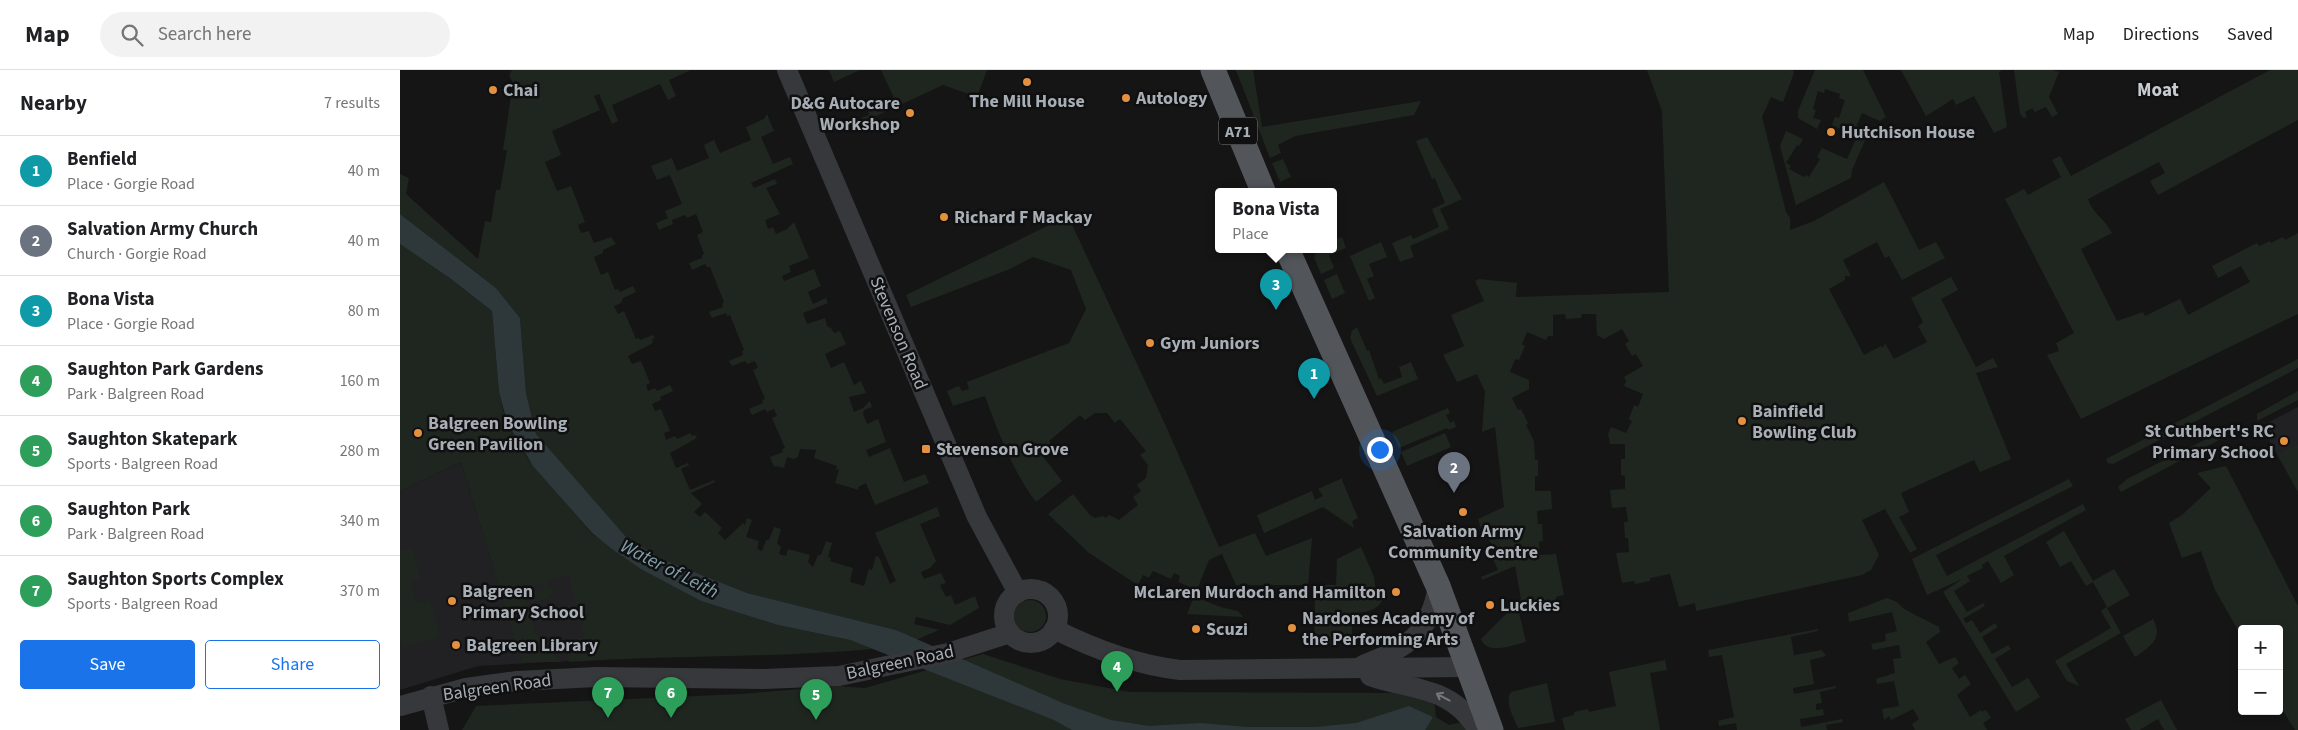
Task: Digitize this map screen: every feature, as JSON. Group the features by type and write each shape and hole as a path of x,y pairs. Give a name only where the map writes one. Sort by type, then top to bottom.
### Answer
{"main road":[{"name":"A71","path":"1213,70 1262,188"},
{"path":"1289,253 1438,586 1491,730"}],"street":[{"name":"Stevenson Road","path":"787,70 977,517 1018,593"},
{"path":"1352,669 1394,652 1414,639 1432,614 1438,586"},
{"path":"1033,589 1047,595 1056,607 1058,615 1054,630 1044,640 1029,643 1010,634 1004,619 1004,611 1007,604 1018,593 1033,589"},
{"path":"1054,630 1103,651 1161,668 1180,670 1468,667"},
{"name":"Balgreen Road","path":"400,706 466,688 517,681 596,677 802,678 839,676 948,653 1010,634"},
{"path":"1352,669 1376,678 1415,686 1448,699 1466,714 1478,730"},
{"path":"431,696 440,730"}],"shaded area":[{"path":"512,70 691,70 669,80 676,96 668,100 660,84 612,105 618,121 612,124 599,94 594,96 600,110 552,131 561,155 545,162 557,191 571,186 585,222 578,225 581,233 589,231 594,243 611,237 616,244 594,257 601,275 608,272 615,290 618,289 620,292 633,286 636,292 623,298 621,303 614,306 618,314 624,311 636,339 639,338 640,340 653,335 655,338 652,339 653,343 628,356 632,364 641,361 650,383 646,385 648,391 655,388 657,391 670,385 673,391 660,397 661,400 652,404 655,411 661,409 670,431 664,433 666,440 675,436 677,439 690,433 697,438 670,453 676,468 688,463 689,465 681,469 690,490 714,480 715,482 691,493 702,504 694,512 700,517 705,512 722,528 718,533 725,540 743,523 745,525 747,518 752,520 746,537 759,541 757,549 762,551 774,527 781,529 777,543 781,547 779,554 786,556 788,549 810,555 808,562 813,567 818,555 821,555 826,541 832,543 828,557 831,558 830,561 853,568 850,582 864,586 869,569 872,570 876,556 879,557 890,584 896,581 875,533 937,507 940,516 920,524 936,561 930,568 921,572 924,579 941,573 946,583 940,585 946,597 951,595 955,605 975,596 979,608 950,625 916,617 914,624 939,630 916,640 896,630 747,593 664,560 627,538 541,441 536,434 526,393 520,318 496,288 400,214 400,174 409,178 406,194 478,259 485,221 491,222 496,190 500,190 507,150 503,150 513,83 509,75"},
{"path":"829,70 860,70 834,82"},
{"path":"881,70 987,70 977,97 943,85 863,122 861,118 869,115 868,110 894,98"},
{"path":"1236,70 1253,70 1262,127 1421,101 1414,115 1295,136 1278,145 1281,153 1270,158"},
{"path":"1647,70 1793,70 1794,73 1783,102 1771,97 1762,117 1786,212 1790,218 1790,230 1814,221 1884,182 1919,250 1936,242 1945,258 1902,280 1889,256 1885,258 1877,242 1843,260 1851,276 1845,276 1845,280 1829,289 1864,355 1881,346 1883,348 1885,343 1894,359 1927,342 1918,326 1923,322 1911,298 1951,277 1958,290 1941,299 1976,367 1993,358 1998,367 1976,373 2011,459 1980,472 1974,460 1901,493 1909,512 1899,517 1917,549 1910,553 1885,509 1862,520 1879,555 1871,570 1862,575 1696,611 1695,603 1679,607 1670,574 1650,578 1650,581 1635,584 1634,581 1622,583 1616,553 1629,552 1628,538 1625,538 1624,522 1628,522 1626,507 1612,508 1610,490 1625,489 1625,476 1621,475 1621,459 1625,459 1625,444 1610,444 1608,434 1611,427 1626,433 1632,421 1629,419 1634,405 1638,407 1643,394 1624,386 1626,381 1624,377 1643,366 1636,354 1632,356 1625,344 1629,341 1622,329 1604,339 1597,335 1596,314 1582,314 1581,318 1566,319 1565,314 1553,315 1553,336 1548,336 1546,340 1527,332 1522,344 1525,346 1519,360 1515,359 1510,372 1529,380 1529,389 1512,398 1518,410 1521,409 1534,441 1535,460 1538,460 1538,476 1535,476 1535,491 1551,491 1552,509 1537,511 1538,524 1542,524 1543,541 1539,542 1540,555 1556,554 1564,595 1556,597 1556,600 1541,603 1540,600 1517,604 1526,642 1501,648 1489,647 1481,639 1521,599 1515,566 1482,580 1481,577 1498,570 1491,554 1494,552 1487,534 1483,535 1478,519 1504,507 1495,427 1482,432 1485,392 1477,374 1457,382 1443,355 1464,346 1451,315 1484,301 1475,281 1479,279 1517,283 1516,297 1669,292 1662,111"},
{"path":"1815,70 1863,70 1886,117 1880,121 1862,113 1857,125 1866,138 1852,170 1851,178 1796,205 1780,146 1786,131 1803,139 1786,163 1791,166 1789,169 1804,177 1806,175 1809,177 1820,159 1817,157 1822,148 1847,159 1857,137 1832,125 1835,117 1839,118 1845,100 1839,98 1840,94 1825,89 1824,93 1818,91 1813,109 1816,110 1813,118 1821,120 1817,129 1798,118 1798,111"},
{"path":"1901,70 2002,70 1999,72 2007,127 1994,133 1974,96 1956,105 1953,99 1926,116"},
{"path":"2014,70 2052,70 2059,72 2049,97 2058,114 2052,117 2046,107 2035,112 2032,108 2025,112 2027,117 2024,118 2020,114"},
{"path":"2270,70 2298,70 2298,120 2158,195 2150,181 2165,173 2159,162 2088,199 2093,209 2112,233 2081,249 2117,321 2143,312 2145,316 2180,299 2188,315 2250,282 2241,266 2218,278 2212,266 2257,243 2259,246 2283,237 2285,240 2298,233 2298,314 2081,419 2047,355 2059,351 2056,343 2074,333 2005,199 2024,189 2028,195 2061,177 2052,160 2060,156 2071,176"},
{"path":"767,114 774,131 761,137 773,164 790,157 793,164 751,183 754,188 775,179 777,184 766,188 780,214 765,220 768,229 773,227 776,234 787,229 794,222 809,258 789,266 791,272 782,276 784,281 814,269 821,286 808,292 813,304 826,298 828,303 803,313 807,324 825,318 827,326 834,333 840,331 846,344 825,354 831,368 844,362 854,385 861,381 866,393 849,397 854,412 863,408 870,401 872,407 864,410 863,414 867,424 878,419 886,442 866,450 869,457 890,448 904,482 925,474 929,483 875,505 866,483 858,487 859,490 835,483 839,470 836,469 837,466 814,458 816,450 800,449 798,457 794,459 787,457 784,468 774,467 770,457 783,452 782,449 785,448 772,418 777,416 774,409 767,412 765,409 752,415 749,409 763,403 762,400 765,399 753,370 758,368 755,361 747,364 745,361 732,366 729,361 743,355 742,351 744,350 730,315 727,316 726,313 712,318 709,312 723,307 722,304 724,302 710,267 707,267 705,264 692,270 689,263 702,258 704,254 697,235 703,232 696,214 687,218 685,215 672,220 673,224 659,230 656,223 668,218 665,211 682,204 670,175 657,180 651,166 672,158 677,171 709,158 704,145 714,140 720,153 751,140 746,127 764,119"},
{"path":"1427,137 1462,199 1440,209 1449,229 1410,246 1414,257 1400,262 1392,243 1411,235 1413,239 1439,227 1432,209 1445,203 1435,178 1432,179 1416,141"},
{"path":"1283,159 1291,177 1280,182 1272,163"},
{"path":"1068,216 1165,424 1219,547 1255,533 1266,556 1312,538 1308,585 1236,585 1222,554 1209,560 1197,590 1178,582 1180,576 1174,573 1171,579 1153,571 1149,578 1143,575 1138,585 1089,553 1048,514 1073,494 1090,515 1095,518 1103,516 1106,518 1109,515 1119,520 1138,505 1133,497 1141,491 1137,485 1146,478 1148,465 1140,455 1146,451 1120,419 1115,423 1107,413 1095,413 1085,420 1080,415 1049,441 1053,446 1045,450 1044,458 1062,481 1036,502 1013,465 985,396 953,406 947,391 959,386 962,391 969,389 967,382 1069,343 1086,309 1071,270 1033,257 1010,269 911,307 906,295"},
{"path":"1342,237 1346,248 1337,252 1337,239"},
{"path":"1381,242 1387,257 1369,264 1374,276 1367,279 1375,298 1369,301 1350,256"},
{"path":"400,244 451,279 492,311 499,392 505,418 528,459 592,534 657,577 701,601 778,625 850,640 873,649 797,654 569,662 564,643 585,636 568,575 546,581 548,588 552,587 554,594 549,595 550,598 532,603 530,594 544,590 542,584 523,589 535,633 562,662 522,662 461,462 400,491"},
{"path":"1316,253 1334,253 1329,255 1334,268 1321,274 1314,257"},
{"path":"1337,274 1345,293 1332,299 1324,280"},
{"path":"1357,327 1367,351 1369,350 1379,379 1381,378 1384,384 1402,377 1399,367 1411,362 1418,379 1377,396 1350,338 1352,331"},
{"path":"2298,359 2298,368 2113,464 2108,463 2106,459"},
{"path":"2298,391 2298,400 2257,421 2257,414"},
{"name":"St Cuthbert's RC Primary School","path":"2298,407 2298,492 2261,426"},
{"path":"1448,408 1450,413 1446,415 1450,423 1454,421 1456,427 1449,430 1447,428 1399,448 1392,432"},
{"path":"2232,426 2240,429 2121,492 2118,487 2127,479"},
{"path":"1445,433 1451,447 1407,466 1401,452"},
{"path":"2298,444 2298,492 2278,455"},
{"name":"Balgreen Primary School","path":"461,462 494,570 563,553 639,657 478,666 400,690 400,491"},
{"path":"2226,466 2298,606 2298,730 2295,730 2283,710 2283,625 2238,625 2238,630 2215,590 2201,551 2182,558 2169,523 2182,515 2211,488 2197,473"},
{"path":"1343,478 1342,480 1358,518 1352,521 1354,528 1323,507 1264,533 1257,515 1312,491 1315,500 1323,496 1318,489"},
{"path":"2069,479 2073,486 1936,555 1947,576 2083,504 2086,510 2004,556 2014,575 2001,583 1988,561 1982,565 1983,568 1967,576 1970,581 1954,591 1967,612 1983,603 1985,606 1963,619 1966,623 1972,620 1980,633 1995,623 1998,627 1982,637 1992,654 2008,645 2011,649 1995,659 2012,687 2028,678 2040,697 2016,712 1943,592 1962,579 1927,595 1912,559"},
{"path":"2064,531 2093,581 2114,569 2130,595 2107,608 2121,633 2066,664 2079,686 2067,681 2055,661 2111,628 2101,611 2107,607 2093,582 2086,586 2071,561 2060,567 2046,542"},
{"path":"412,547 421,578 410,582 416,603 430,600 440,636 403,647 400,637 400,551"},
{"path":"1361,547 1374,577 1376,591 1385,593 1383,599 1373,609 1352,613 1352,635 1336,635 1335,644 1314,644 1315,585 1336,585 1337,559"},
{"path":"1194,596 1220,607 1238,611 1243,617 1187,614"},
{"path":"1887,598 1939,627 1940,632 1926,642 1939,664 1955,657 1959,663 1952,668 1959,679 1965,675 1971,684 1957,695 1970,717 1981,710 1982,712 1986,710 1991,718 1983,723 1987,730 1915,730 1912,724 1919,719 1913,709 1891,720 1889,716 1884,720 1882,709 1899,706 1894,681 1877,684 1876,679 1895,673 1893,659 1901,658 1899,645 1873,650 1871,644 1886,641 1885,634 1897,631 1892,612 1849,622 1848,613"},
{"path":"1030,600 1036,601 1041,605 1045,610 1045,622 1041,627 1036,631 1030,632 1024,631 1019,627 1015,622 1014,616 1015,610 1019,605 1024,601"},
{"path":"2153,619 2157,632 2156,637 2146,650 2135,657 2123,636"},
{"path":"1818,629 1818,631 1791,637 1794,655 1822,650 1826,656 1810,660 1814,684 1793,688 1794,694 1836,686 1836,688 1820,692 1822,703 1816,704 1816,710 1823,709 1824,715 1800,719 1801,727 1842,719 1843,722 1826,725 1827,730 1737,730 1736,723 1719,726 1718,721 1734,717 1722,655 1709,657 1708,650"},
{"path":"983,654 1060,679 1130,692 1395,693 1434,701 1436,717 1449,725 1463,722 1470,730 462,730 476,706 741,694 837,686 865,688"},
{"path":"1665,660 1667,670 1650,673 1660,730 1565,730 1562,718 1574,715 1574,712 1588,709 1589,712 1616,706 1609,672"},
{"path":"1547,683 1555,722 1518,728 1509,705 1511,692"},
{"path":"2161,700 2177,730 2164,730 2158,719 2139,730 2131,730 2125,719"}],"water":[{"name":"Water of Leith","path":"400,214 496,288 520,318 526,393 536,434 627,538 664,560 747,593 896,630 1065,704 1111,720 1149,726 1200,723 1247,727 1316,727 1356,723 1409,706 1433,717 1425,730 1072,730 1054,720 850,640 778,625 701,601 641,569 592,533 533,466 507,422 499,392 492,311 451,279 400,244"}],"place":[{"name":"The Mill House","path":"1027,82"},
{"name":"Chai","path":"493,90"},
{"name":"Autology","path":"1126,98"},
{"name":"D&G Autocare Workshop","path":"910,113"},
{"name":"Hutchison House","path":"1831,132"},
{"name":"Richard F Mackay","path":"944,217"},
{"name":"Bona Vista","path":"1276,310"},
{"name":"Gym Juniors","path":"1150,343"},
{"name":"Benfield","path":"1314,399"},
{"name":"Bainfield Bowling Club","path":"1742,421"},
{"name":"Balgreen Bowling Green Pavilion","path":"418,433"},
{"name":"St Cuthbert's RC Primary School","path":"2284,441"},
{"name":"Stevenson Grove","path":"926,449"},
{"name":"Salvation Army Church","path":"1454,493"},
{"name":"Salvation Army Community Centre","path":"1463,512"},
{"name":"McLaren Murdoch and Hamilton","path":"1396,592"},
{"name":"Balgreen Primary School","path":"452,601"},
{"name":"Luckies","path":"1490,605"},
{"name":"Nardones Academy of the Performing Arts","path":"1292,628"},
{"name":"Scuzi","path":"1196,629"},
{"name":"Balgreen Library","path":"456,645"},
{"name":"Saughton Park Gardens","path":"1117,692"},
{"name":"Saughton Sports Complex","path":"608,718"},
{"name":"Saughton Park","path":"671,718"},
{"name":"Saughton Skatepark","path":"816,720"}],"district":[{"name":"Moat","path":"2158,89"}]}
